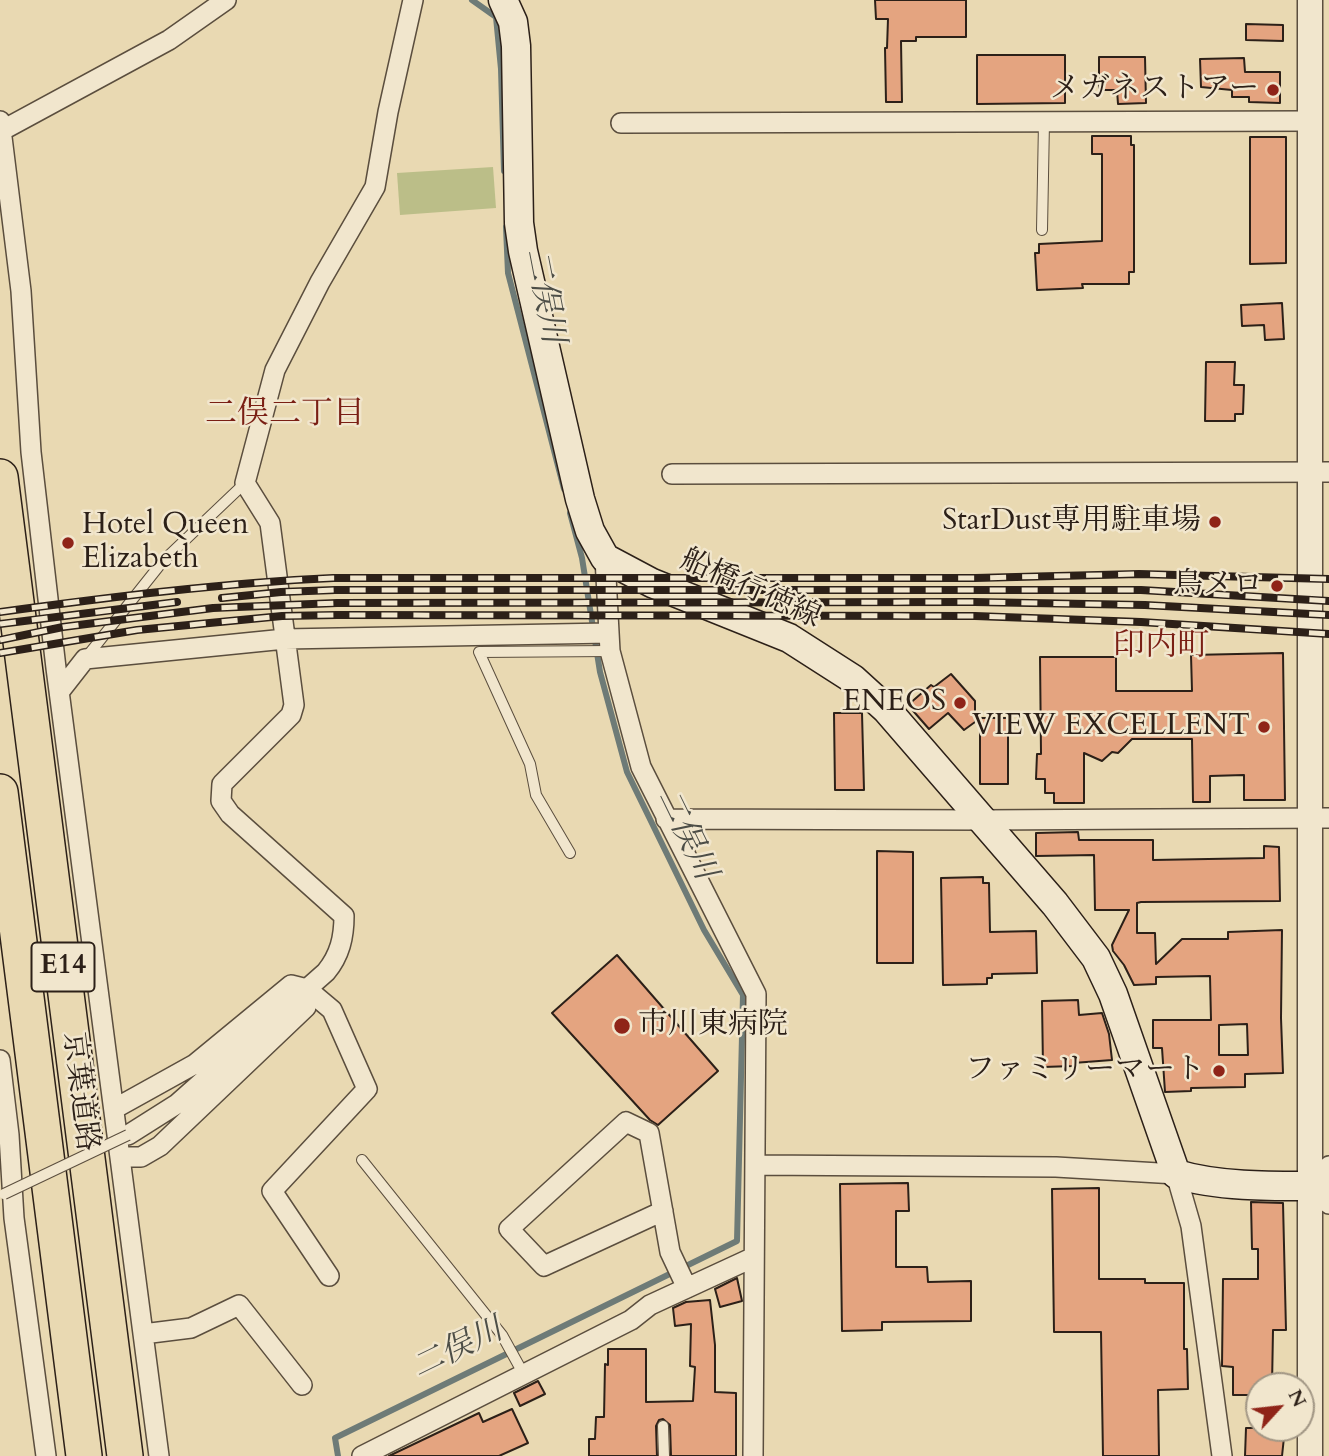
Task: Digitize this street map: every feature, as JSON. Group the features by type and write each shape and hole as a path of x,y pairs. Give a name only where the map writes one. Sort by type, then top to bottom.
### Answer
{"highway":[{"name":"京葉道路","path":"0,477 125,1456"},
{"name":"京葉道路","path":"0,792 83,1456"}],"main road":[{"path":"503,0 513,22 516,46 519,223 523,251 580,499 590,531 604,558"},
{"name":"船橋行徳線","path":"604,558 652,583 789,638 853,679 887,710 1055,904 1096,958 1113,994 1176,1174"},
{"path":"1176,1174 1195,1180 1324,1185"}],"street":[{"path":"159,1456 31,452 22,291 1,126 169,40 226,0"},
{"path":"128,1135 177,1104 326,972 336,960 344,934 344,916 230,814 221,801 222,784 291,715 294,705 270,523 244,483 275,370 320,282 375,187 388,111 413,0"},
{"path":"1310,0 1319,120 1320,818 1324,1185 1310,1456"},
{"path":"621,123 1319,120"},
{"path":"673,474 1319,472"},
{"path":"604,558 609,642 640,767 756,995 754,1456"},
{"path":"60,691 85,659 285,639 609,642"},
{"path":"666,819 1320,818"},
{"path":"114,1109 195,1064 291,985 307,989 332,1010 367,1089 272,1191 329,1276"},
{"path":"120,1157 141,1157 160,1146 306,1007 307,989"},
{"path":"0,1060 15,1218 46,1456"},
{"path":"663,1211 544,1266 509,1229 626,1122 649,1133 663,1211 670,1252 687,1288"},
{"path":"755,1165 1056,1167 1176,1174 1191,1226 1222,1456"},
{"path":"362,1456 631,1320 650,1305 754,1256"},
{"path":"144,1334 191,1328 239,1305 302,1385"}],"lane":[{"path":"1042,230 1044,122"},
{"path":"85,659 163,561 244,483"},
{"path":"570,853 536,796 530,764 479,652 609,642"},
{"path":"2,1195 128,1135"},
{"path":"362,1160 502,1335 523,1373"},
{"path":"663,1426 664,1456"}],"green space":[{"path":"493,167 496,208 400,215 397,173"}],"building":[{"path":"875,0 966,0 966,37 916,37 916,41 901,41 902,102 886,102 885,48 888,19 876,19"},
{"path":"1246,24 1283,25 1283,41 1246,40"},
{"path":"977,55 1065,55 1065,103 977,104"},
{"path":"1099,57 1145,57 1146,103 1118,104 1117,90 1099,90"},
{"path":"1244,58 1245,72 1280,72 1280,103 1249,102 1249,97 1232,97 1232,90 1201,87 1200,59"},
{"path":"1092,136 1131,136 1131,145 1134,145 1134,272 1129,272 1129,284 1082,284 1083,288 1037,290 1035,253 1039,253 1039,244 1102,241 1102,154 1092,154"},
{"path":"1250,137 1286,137 1286,263 1250,264"},
{"path":"1282,303 1284,339 1265,340 1264,325 1242,326 1241,305"},
{"path":"1206,362 1235,362 1234,385 1244,385 1243,414 1235,414 1235,421 1205,421"},
{"path":"1283,653 1285,800 1244,800 1244,775 1210,776 1210,802 1193,802 1192,739 1132,739 1118,753 1112,752 1102,761 1084,753 1084,803 1054,803 1054,793 1045,793 1045,779 1036,779 1037,754 1041,754 1040,657 1116,657 1116,691 1192,691 1191,655"},
{"path":"951,674 975,701 975,722 964,730 948,713 929,729 908,705 931,685 934,687"},
{"path":"834,713 862,713 864,790 835,790"},
{"path":"980,718 1008,718 1008,784 980,784"},
{"path":"1078,832 1079,840 1153,840 1153,860 1264,858 1264,846 1279,847 1280,901 1141,902 1137,903 1137,933 1155,933 1156,964 1182,939 1228,939 1228,932 1282,930 1283,1073 1245,1074 1245,1087 1191,1088 1191,1091 1165,1092 1162,1048 1153,1048 1153,1020 1211,1020 1210,976 1156,977 1156,984 1134,985 1112,945 1129,910 1095,910 1094,855 1036,856 1036,833","holes":["1247,1024 1248,1055 1219,1055 1219,1025"]},
{"path":"877,851 913,852 913,963 877,963"},
{"path":"983,877 983,883 989,883 990,932 1036,931 1037,973 992,974 992,978 987,978 987,984 943,985 941,878"},
{"path":"617,955 718,1071 658,1125 650,1120 552,1013"},
{"path":"1078,1000 1079,1015 1102,1013 1109,1034 1112,1060 1043,1067 1042,1001"},
{"path":"908,1183 909,1211 896,1211 896,1267 927,1267 928,1282 971,1281 971,1321 882,1322 882,1330 842,1331 840,1184"},
{"path":"1099,1188 1099,1279 1145,1279 1145,1283 1184,1283 1184,1349 1187,1349 1188,1389 1158,1390 1159,1456 1103,1456 1101,1332 1054,1332 1052,1189"},
{"path":"1251,1202 1283,1203 1286,1330 1273,1330 1272,1372 1245,1372 1245,1395 1233,1395 1233,1367 1222,1366 1223,1279 1258,1279 1258,1249 1252,1249"},
{"path":"737,1278 742,1301 720,1307 715,1289"},
{"path":"710,1300 715,1345 715,1392 736,1393 736,1456 671,1456 670,1425 663,1419 659,1420 656,1426 657,1456 589,1456 589,1439 595,1439 596,1417 604,1417 605,1364 608,1365 608,1349 646,1349 646,1402 693,1401 695,1367 690,1366 691,1324 675,1326 673,1308 686,1302"},
{"path":"538,1381 545,1394 520,1406 514,1393"},
{"path":"512,1409 528,1443 499,1456 389,1456 479,1413 483,1422"},
{"path":"1246,1442 1284,1442 1282,1456 1245,1456"}],"waterway":[{"name":"二俣川","path":"472,0 496,17 501,69 504,171"},
{"name":"二俣川","path":"506,227 508,273 564,489"},
{"name":"二俣川","path":"338,1456 335,1438 737,1241 743,995 704,930 627,772 600,672 582,558 570,513"}],"railway":[{"path":"0,612 208,587 333,578 975,578 1139,574 1329,579"},
{"path":"222,598 335,590 1141,590 1329,601"},
{"path":"0,624 177,602"},
{"path":"0,640 63,627 213,608 337,603 974,602 1145,605 1329,615"},
{"path":"0,653 137,630 282,616 337,615 975,616 1141,622 1329,634"}],"place":[{"name":"メガネストアー","path":"1273,90"},
{"name":"StarDust専用駐車場","path":"1215,522"},
{"name":"Hotel Queen Elizabeth","path":"68,543"},
{"name":"鳥メロ","path":"1277,586"},
{"name":"ENEOS","path":"960,703"},
{"name":"VIEW EXCELLENT","path":"1264,727"},
{"name":"市川東病院","path":"622,1026"},
{"name":"ファミリーマート","path":"1219,1071"}],"district":[{"name":"二俣二丁目","path":"285,416"},
{"name":"印内町","path":"1161,648"}]}
